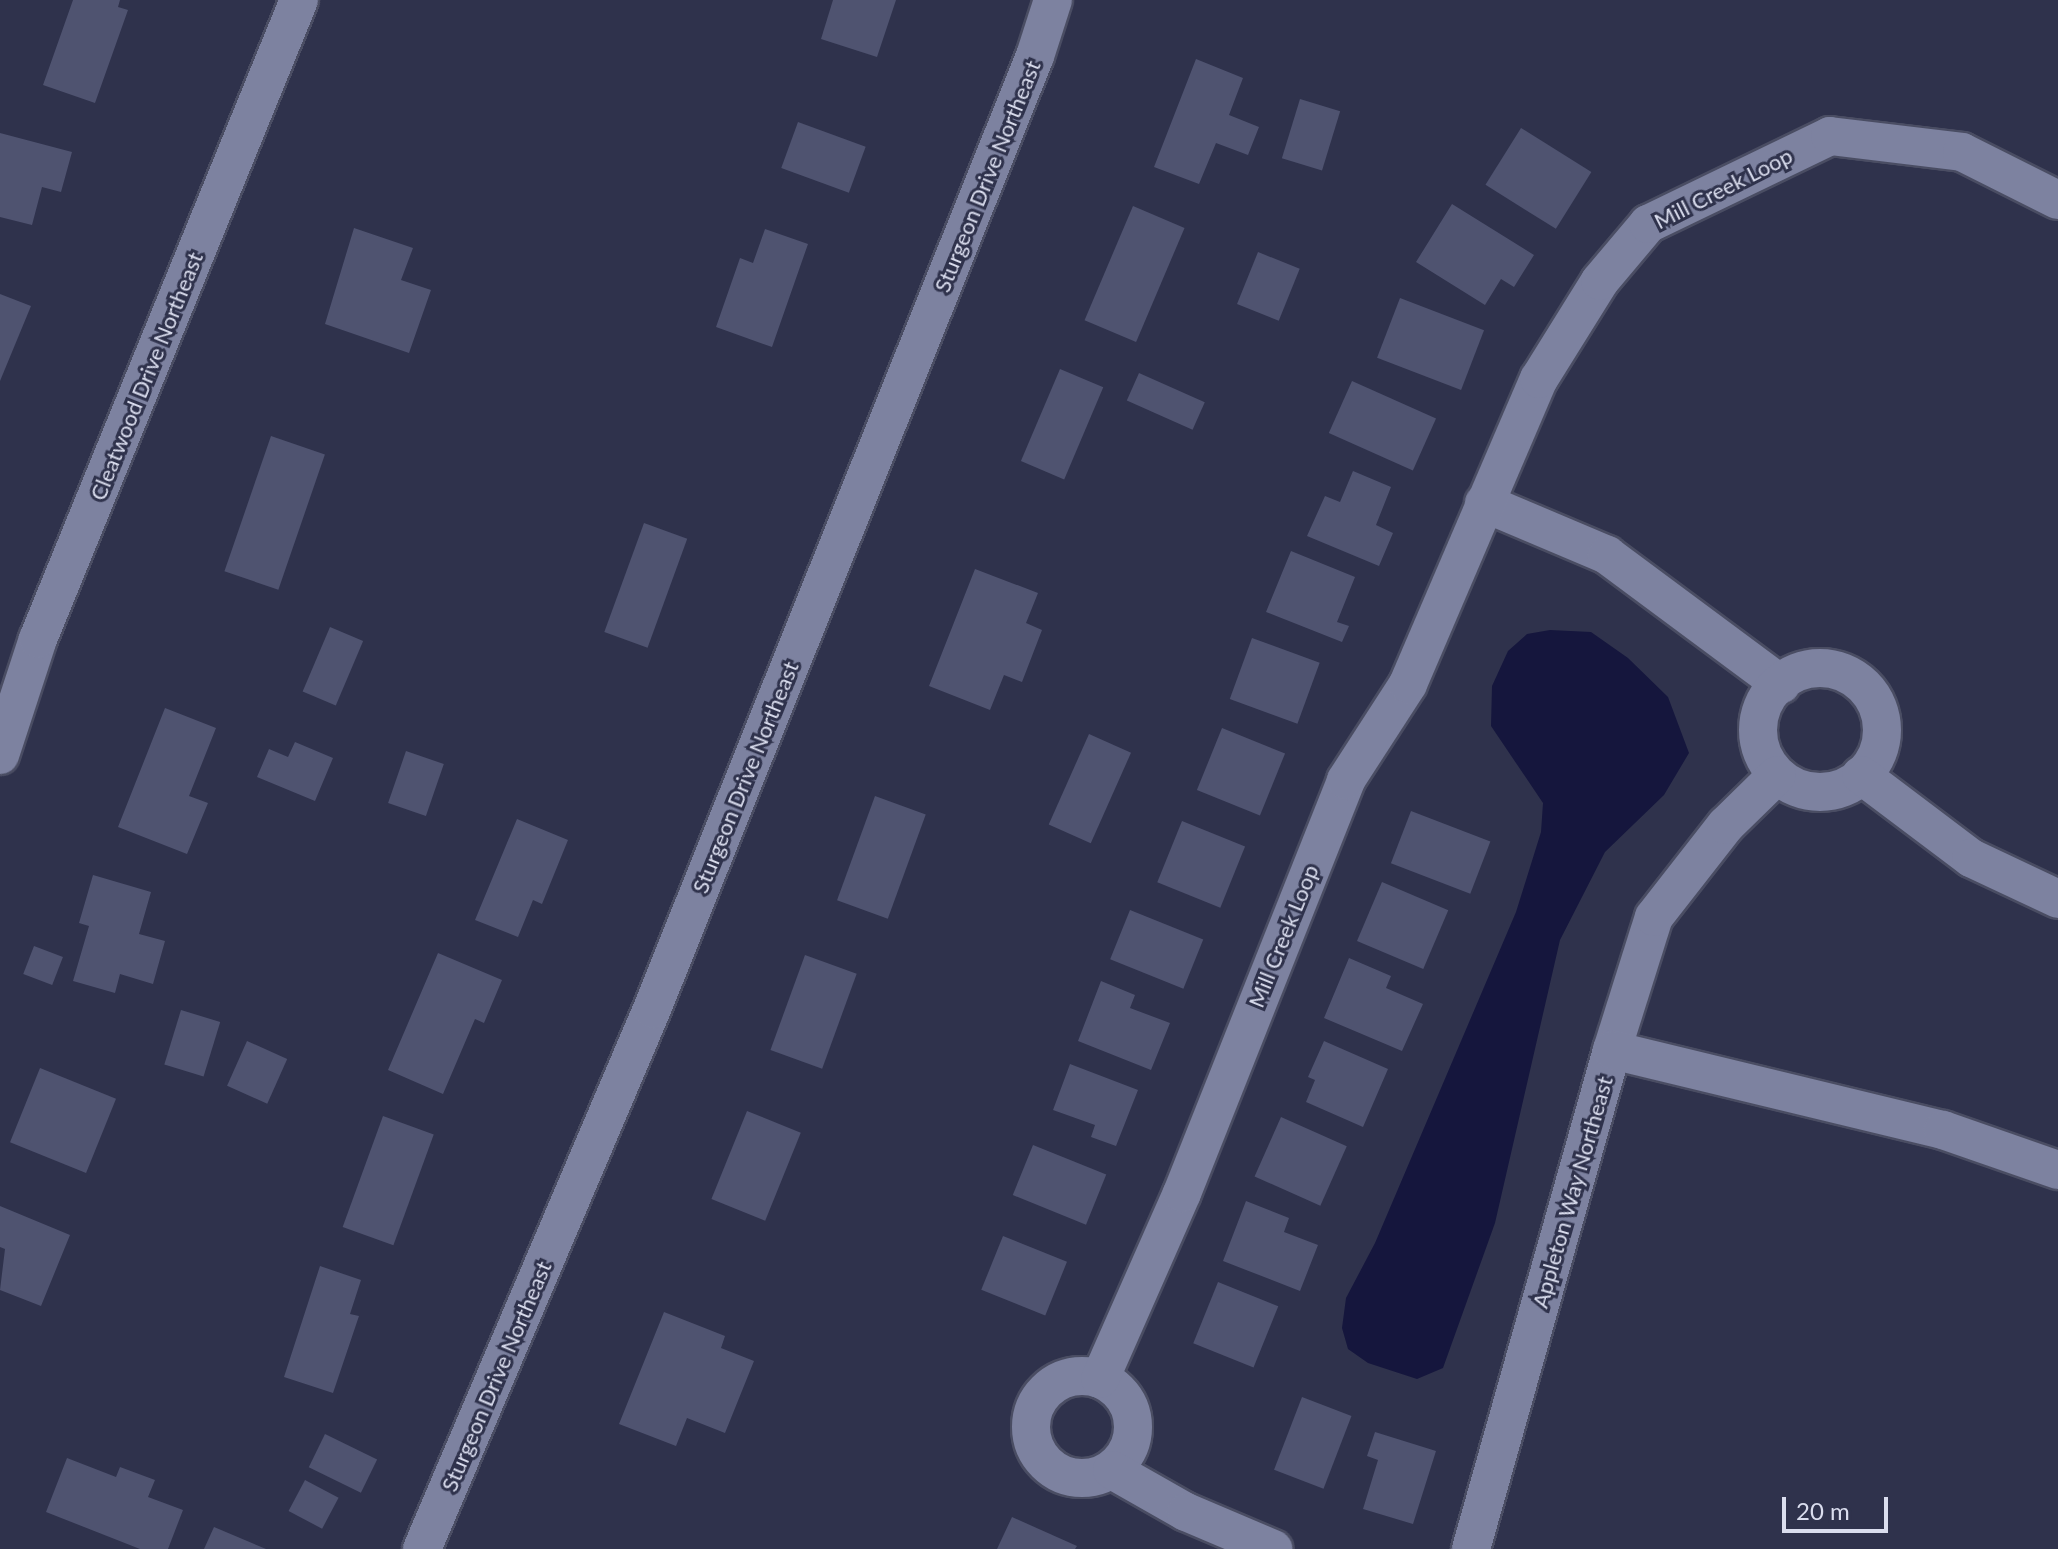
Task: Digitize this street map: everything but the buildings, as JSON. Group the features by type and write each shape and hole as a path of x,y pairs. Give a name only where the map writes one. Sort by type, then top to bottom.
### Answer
{"street":[{"name":"Cleatwood Drive Northeast","path":"0,755 38,639 299,0"},
{"name":"Sturgeon Drive Northeast","path":"422,1549 652,1009 1035,56 1053,0"},
{"name":"Mill Creek Loop","path":"1100,1379 1182,1193 1346,780 1408,684 1539,379 1600,281 1648,224 1732,179 1830,136 1962,152 2058,200"},
{"path":"1484,503 1607,555 1781,684"},
{"path":"1813,668 1842,672 1867,688 1883,730 1873,764 1837,790 1816,792 1777,775 1759,741 1759,719 1771,692 1781,684 1813,668"},
{"path":"1612,1050 1654,917 1726,825 1777,775"},
{"path":"1861,775 1971,858 2058,899"},
{"name":"Appleton Way Northeast","path":"1471,1549 1612,1050 1943,1130 2058,1170"},
{"path":"1082,1376 1100,1379 1121,1393 1134,1428 1131,1445 1112,1470 1095,1477 1071,1477 1054,1471 1032,1438 1036,1405 1049,1388 1082,1376"},
{"path":"1112,1470 1186,1512 1273,1549"}],"shaded area":[{"path":"1550,630 1591,632 1628,658 1668,697 1689,753 1664,795 1605,852 1560,940 1495,1223 1443,1368 1417,1379 1368,1363 1348,1349 1342,1328 1346,1298 1375,1243 1516,912 1541,832 1543,803 1491,726 1492,686 1508,651 1527,634"}]}
